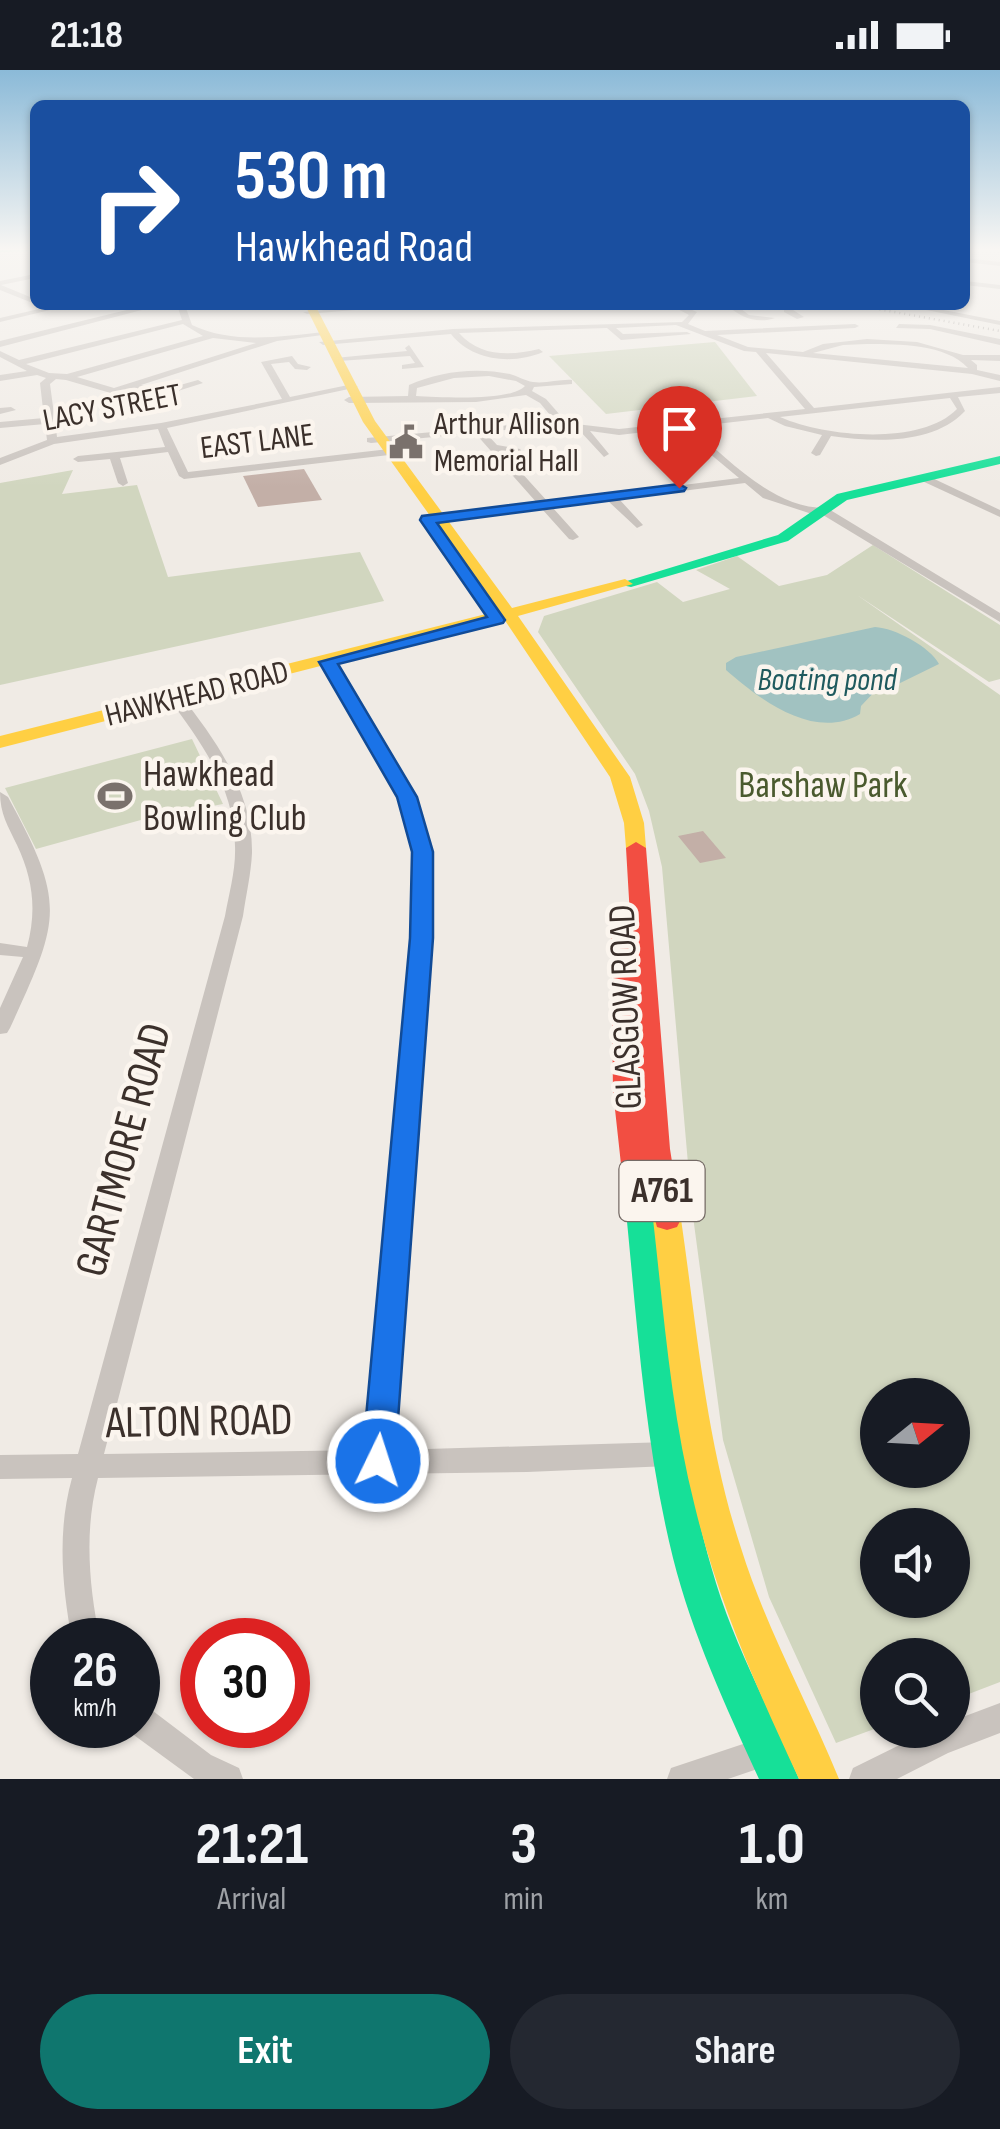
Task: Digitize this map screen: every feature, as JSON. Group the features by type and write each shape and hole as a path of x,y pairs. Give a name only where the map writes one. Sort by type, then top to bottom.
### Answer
{"main road":[{"name":"GLASGOW ROAD","path":"322,328 380,446 620,777 634,823 657,1149 700,1453 722,1544 764,1662 819,1779"},
{"name":"HAWKHEAD ROAD","path":"0,742 504,618 774,541 791,534 842,496 1000,460"},
{"name":"GLASGOW ROAD","path":"504,618 608,782 619,832 626,1091 668,1454 692,1561 736,1687 772,1765"}],"street":[{"path":"0,344 66,328"},
{"path":"19,363 159,328"},
{"path":"193,328 212,336"},
{"path":"67,377 107,390 132,386 309,328"},
{"path":"333,328 410,350 421,365 406,367"},
{"path":"391,328 453,331 538,328"},
{"path":"612,328 620,337 685,329 760,351 860,360 895,369 922,365 1000,378"},
{"path":"704,333 838,328"},
{"path":"907,328 1000,342"},
{"path":"453,331 467,349 505,358 539,352"},
{"path":"0,354 52,378 212,336 282,337"},
{"path":"802,355 830,344 873,342 964,357 1000,358"},
{"path":"760,351 812,411"},
{"path":"964,357 974,365 972,371"},
{"path":"286,398 265,362 292,359 295,366 308,366"},
{"path":"527,367 512,374 426,380 412,387 412,395 459,402 569,382"},
{"path":"0,378 35,373"},
{"path":"512,374 562,424"},
{"path":"52,378 45,384 52,441"},
{"path":"132,386 160,394 198,383"},
{"path":"380,446 478,430 562,424 618,432 1000,390"},
{"name":"LACY STREET","path":"0,462 52,441 161,426 286,398 351,393 412,395"},
{"path":"771,416 795,427 828,433 894,434 932,429 952,421 961,412 959,402 952,396"},
{"path":"0,426 48,421"},
{"name":"EAST LANE","path":"161,426 184,476 380,446"},
{"path":"681,426 767,496 821,512 1000,618"},
{"path":"478,430 572,537"},
{"path":"583,430 604,454"},
{"path":"816,453 828,433"},
{"path":"78,459 172,449"},
{"path":"114,455 122,478 136,470"},
{"path":"924,478 1000,514"},
{"path":"432,519 747,480"},
{"path":"610,497 638,526"},
{"path":"328,662 407,797 423,852 421,938 378,1461"},
{"name":"GARTMORE ROAD","path":"81,1618 74,1548 86,1466 234,916 244,840 230,778 204,733 176,699"},
{"path":"0,796 9,832 43,899 33,953 0,1028"},
{"path":"0,949 33,953"},
{"name":"ALTON ROAD","path":"0,1467 700,1453"},
{"path":"864,1779 940,1741 1000,1718"},
{"path":"160,1736 200,1766 228,1779"},
{"path":"682,1779 772,1765 798,1740"}],"green space":[{"path":"715,342 757,396 606,414 549,356"},
{"path":"73,470 62,494 137,485 168,577 360,552 384,601 0,685 0,483"},
{"name":"Barshaw Park","path":"873,545 1000,625 1000,679 989,682 857,595 1000,695 1000,1682 970,1693 970,1638 860,1638 860,1734 836,1743 769,1597 723,1440 692,1209 662,867 649,811 635,774 538,632 544,616 657,582 683,602 730,589 696,570 737,556 779,586 827,575"},
{"name":"Hawkhead Bowling Club","path":"192,739 223,804 148,818 36,849 5,788"}],"water":[{"name":"Boating pond","path":"875,627 911,640 939,664 892,687 878,688 861,706 860,714 842,721 824,723 787,713 726,670 726,663 736,657"}],"building":[{"path":"304,469 322,500 258,507 243,476"},
{"path":"703,831 726,858 700,863 678,836"}],"railway":[{"path":"982,328 1000,331"}],"traffic: fast":[{"path":"625,584 783,538 842,497 1000,460"},
{"path":"639,1201 665,1425 691,1558 719,1643 779,1779"}],"traffic: slow":[{"path":"321,328 369,422 510,616 620,777 634,823 636,848"},
{"path":"0,742 625,584"},
{"path":"667,1219 688,1383 711,1505 754,1634 819,1779"}],"traffic: jam":[{"path":"636,848 657,1149 667,1219"},
{"path":"622,937 626,1091 639,1201"}],"place":[{"name":"Arthur Allison Memorial Hall","path":"406,442"},
{"name":"Hawkhead Bowling Club","path":"115,796"}],"route":[{"path":"378,1461 421,938 423,852 407,797 328,662 497,620 428,520 679,488"}]}
